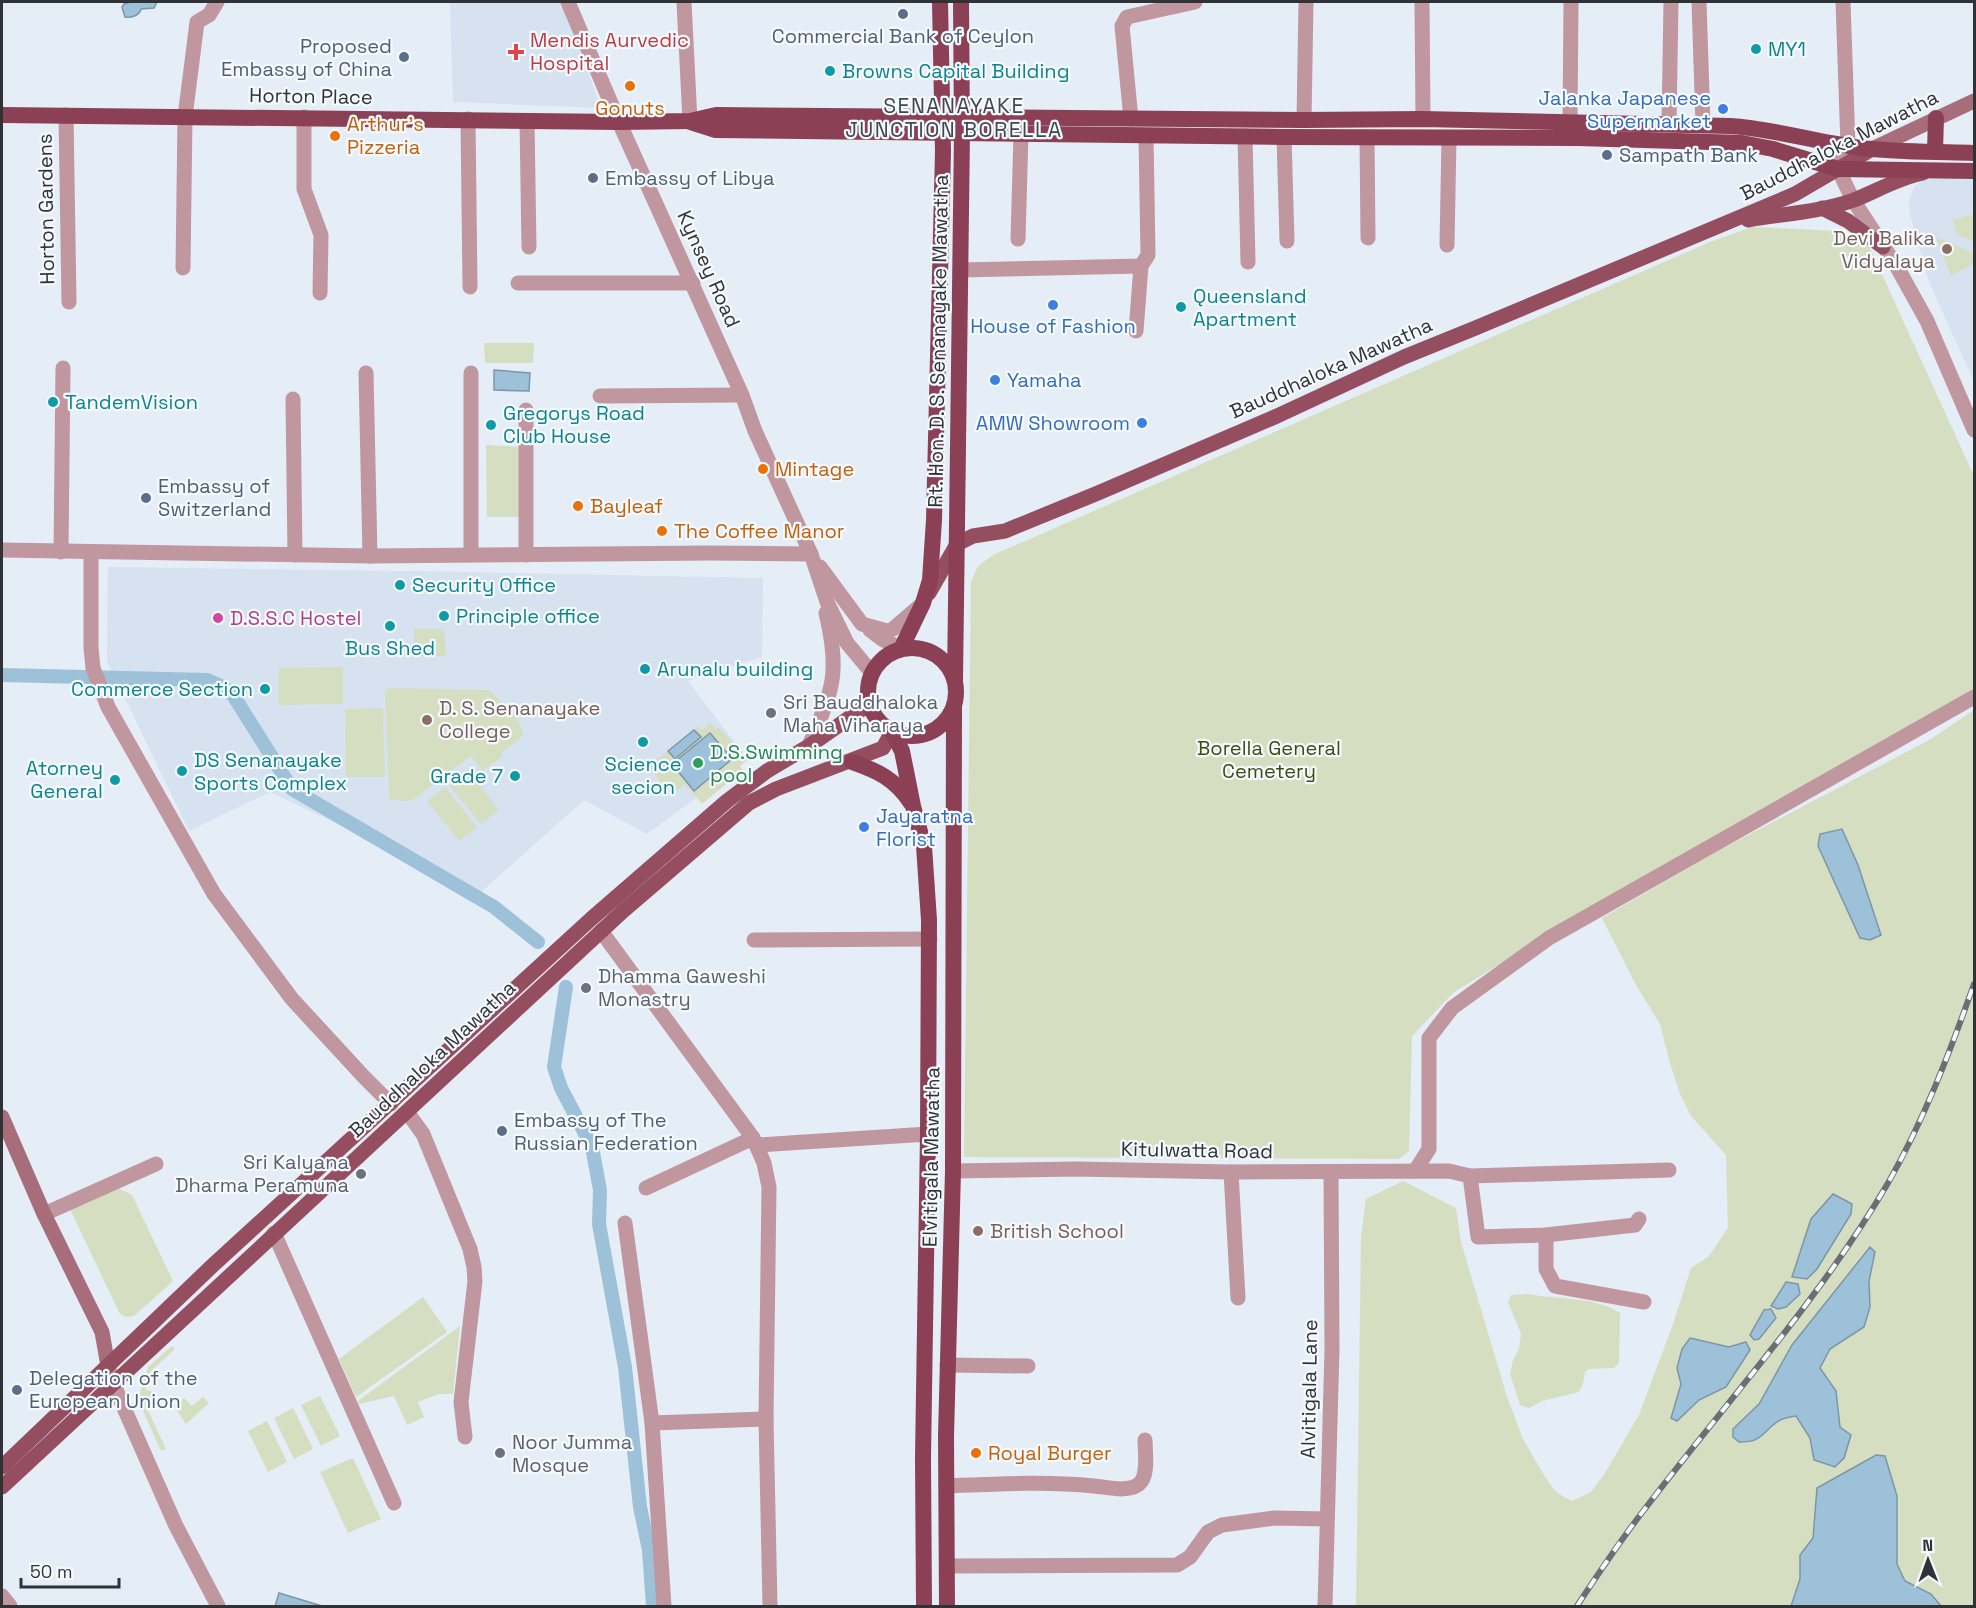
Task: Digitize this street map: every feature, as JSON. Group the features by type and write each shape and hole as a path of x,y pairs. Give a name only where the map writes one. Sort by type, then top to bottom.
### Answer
{"highway":[{"name":"Rt. Hon. D. S. Senanayake Mawatha","path":"901,649 923,603 930,580 934,520 943,152 940,2"},
{"name":"Rt. Hon. D. S. Senanayake Mawatha","path":"956,681 962,133 961,2"},
{"name":"Horton Place","path":"2,115 690,122 715,130 942,125"},
{"path":"942,125 962,116 1131,119 1423,119 1670,124 1756,128 1872,149 1974,153"},
{"path":"1935,151 1936,118"},
{"path":"942,125 962,133 1578,138 1742,143 1773,149 1838,169 1974,171"},
{"path":"915,648 928,651 950,668 956,681 957,694 954,708 947,721 921,736 907,736 892,732 883,726 875,717 867,695 872,673 884,658 901,649 915,648"},
{"name":"Elvitigala Mawatha","path":"948,1606 946,1486 953,1171 954,708"},
{"name":"Elvitigala Mawatha","path":"892,732 902,751 924,846 930,939 923,1458 924,1606"},
{"path":"852,762 879,772 901,789 913,806"}],"main road":[{"name":"Bauddhaloka Mawatha","path":"957,544 973,536 1005,531 1098,493 1277,416 1404,357 1795,194 1872,149 1974,101"},
{"name":"Bauddhaloka Mawatha","path":"1721,225 1822,208 1853,200 1894,181 1936,170"},
{"path":"1822,208 1848,221 1883,248"},
{"path":"923,603 957,544"},
{"name":"Bauddhaloka Mawatha","path":"2,1467 211,1267 391,1104 538,966 679,840 759,777 862,709 867,695"},
{"name":"Bauddhaloka Mawatha","path":"2,1487 601,931 749,803 776,789 852,762 883,748 892,732"},
{"path":"2,1117 44,1214 102,1332 108,1366"}],"street":[{"path":"183,268 185,117 197,22 208,15 217,2"},
{"name":"Kynsey Road","path":"568,2 811,554 827,602 845,638 872,673"},
{"path":"684,2 690,122"},
{"path":"1131,119 1122,26 1127,18 1195,2"},
{"path":"1304,120 1306,2"},
{"path":"1422,2 1423,119"},
{"path":"1570,123 1571,2"},
{"path":"1670,124 1671,2"},
{"path":"1699,2 1704,125"},
{"path":"1843,2 1848,146 1838,169 1853,200 1897,267 1927,321 1974,430"},
{"name":"Horton Gardens","path":"66,115 69,302"},
{"path":"304,117 304,189 321,235 320,293"},
{"path":"468,119 470,287"},
{"path":"527,121 529,247"},
{"path":"1018,239 1021,134"},
{"path":"1136,331 1144,262 1148,255 1146,135"},
{"path":"1245,136 1248,262"},
{"path":"1284,137 1287,241"},
{"path":"1367,137 1368,238"},
{"path":"1448,245 1449,138"},
{"path":"960,270 1144,262"},
{"path":"518,283 693,283"},
{"path":"61,552 63,369"},
{"path":"366,373 370,556"},
{"path":"471,374 471,555"},
{"path":"600,396 742,395"},
{"path":"293,399 295,555"},
{"path":"526,410 526,555"},
{"path":"2,550 370,556 811,554 829,626 834,670 809,746"},
{"path":"91,552 93,668 108,707 214,894 292,999 391,1104"},
{"name":"Kynsey Road","path":"811,554 862,624 882,639 901,649"},
{"path":"862,624 887,631 893,629 923,603"},
{"path":"1414,1171 1430,1149 1429,1038 1452,1008 1549,938 1974,697"},
{"path":"601,931 755,1141 764,1163 769,1188 766,1419 770,1606"},
{"path":"754,940 930,939"},
{"path":"407,1112 423,1134 470,1249 474,1267 461,1402 465,1437"},
{"path":"646,1188 755,1141 928,1134"},
{"path":"44,1214 156,1164"},
{"name":"Kitulwatta Road","path":"953,1171 1076,1169 1231,1172 1449,1171 1470,1176 1669,1170"},
{"path":"1231,1172 1238,1298"},
{"name":"Alvitigala Lane","path":"1325,1606 1332,1349 1331,1172"},
{"path":"1470,1176 1478,1237 1546,1235 1635,1225 1639,1219"},
{"path":"625,1222 652,1423 664,1606"},
{"path":"274,1233 394,1503"},
{"path":"1546,1235 1546,1269 1555,1286 1644,1302"},
{"path":"947,1365 1028,1366"},
{"path":"108,1366 113,1383 176,1526 218,1606"},
{"path":"652,1423 766,1419"},
{"path":"946,1486 1086,1485 1128,1489 1139,1484 1144,1477 1145,1440"},
{"path":"948,1566 1177,1565 1190,1557 1208,1532 1222,1524 1275,1518 1327,1519"},
{"path":"2,1596 10,1606"}],"shaded area":[{"name":"Mendis Aurvedic Hospital","path":"450,2 562,2 601,108 453,102"},
{"name":"Devi Balika Vidyalaya","path":"1927,177 1974,177 1974,382 1929,282 1910,215 1909,200 1915,186"},
{"name":"D. S. Senanayake College","path":"108,567 763,578 762,657 688,681 748,760 647,834 584,800 481,892 270,792 189,831 107,661"}],"green space":[{"path":"1974,214 1974,241 1957,235 1953,220"},
{"name":"Borella General Cemetery","path":"1752,227 1841,231 1869,246 1974,476 1974,691 1454,992 1412,1036 1409,1151 1399,1159 964,1157 971,582 978,566 993,555 1710,242"},
{"path":"1936,237 1974,253 1974,264 1951,276"},
{"path":"484,343 534,343 533,363 485,363"},
{"path":"486,445 522,447 520,517 487,517"},
{"path":"414,629 444,629 446,656 417,656 414,653"},
{"path":"343,667 343,704 279,705 279,668"},
{"path":"390,688 489,690 515,716 523,736 501,753 503,756 483,771 471,756 414,799 391,800 389,797 385,692"},
{"path":"383,708 385,777 346,777 345,709"},
{"path":"1974,710 1974,1606 1356,1606 1361,1237 1366,1199 1403,1181 1456,1208 1461,1242 1507,1397 1523,1439 1557,1493 1572,1501 1591,1492 1605,1473 1639,1415 1691,1268 1709,1256 1728,1228 1726,1155 1691,1116 1680,1094 1660,1024 1636,985 1602,918 1716,852 1931,739"},
{"name":"D.S.Swimming pool","path":"710,723 716,729 719,727 747,760 740,766 743,770 702,804 685,784 672,795 648,767 698,726 702,730"},
{"path":"467,770 499,810 481,824 449,785"},
{"path":"445,787 477,827 459,841 427,801"},
{"path":"118,1188 132,1195 173,1281 134,1316 130,1317 119,1312 69,1207"},
{"path":"1528,1294 1587,1301 1620,1313 1619,1363 1614,1368 1589,1369 1585,1372 1579,1392 1542,1401 1529,1408 1520,1405 1510,1374 1513,1360 1519,1349 1521,1334 1508,1302 1511,1295"},
{"path":"423,1297 447,1332 356,1397 339,1359"},
{"path":"460,1326 453,1394 439,1394 418,1402 424,1417 407,1425 394,1396 359,1404 358,1401"},
{"path":"172,1346 175,1349 151,1371 146,1390 153,1392 153,1403 147,1408 166,1449 161,1451 138,1400 148,1367"},
{"path":"320,1396 340,1436 321,1446 301,1405"},
{"path":"203,1397 209,1403 186,1424 174,1406 184,1398 192,1406"},
{"path":"293,1408 313,1449 294,1459 274,1418"},
{"path":"267,1421 287,1462 268,1472 248,1431"},
{"path":"353,1458 381,1519 348,1533 320,1472"}],"water":[{"path":"131,2 157,2 154,8 141,9 134,16 125,17 122,7"},
{"path":"494,370 530,373 529,391 494,390"},
{"path":"694,730 701,737 675,759 668,751"},
{"path":"710,733 732,759 694,791 672,764"},
{"path":"1842,829 1858,865 1881,935 1870,940 1860,938 1818,846 1820,834"},
{"path":"1833,1194 1852,1204 1851,1214 1817,1269 1807,1279 1792,1277 1811,1219"},
{"path":"1870,1247 1875,1252 1869,1281 1870,1307 1864,1327 1830,1349 1820,1368 1836,1391 1840,1427 1851,1435 1844,1458 1835,1467 1814,1460 1810,1438 1796,1416 1779,1421 1753,1441 1739,1442 1733,1437 1733,1429 1759,1404 1792,1345"},
{"path":"1786,1282 1798,1284 1800,1294 1786,1307 1778,1309 1771,1306"},
{"path":"1771,1309 1776,1318 1759,1339 1754,1340 1750,1335 1764,1310"},
{"path":"1690,1338 1729,1347 1746,1342 1750,1350 1726,1387 1699,1400 1677,1421 1671,1418 1681,1384 1677,1368 1682,1349"},
{"path":"1876,1455 1885,1456 1897,1496 1897,1564 1905,1581 1931,1594 1941,1606 1791,1606 1800,1579 1800,1555 1813,1538 1817,1488"},
{"path":"279,1593 322,1606 275,1606"}],"waterway":[{"path":"2,675 207,680 225,688 233,695 292,789 494,907 538,942"},
{"path":"566,987 554,1067 561,1088 592,1147 600,1190 599,1224 625,1367 640,1507 649,1550 653,1606"}],"railway":[{"path":"1577,1606 1635,1522 1802,1310 1861,1226 1888,1183 1925,1110 1974,984"}],"place":[{"name":"Commercial Bank of Ceylon","path":"903,14"},
{"name":"MY1","path":"1756,49"},
{"name":"Mendis Aurvedic Hospital","path":"516,52"},
{"name":"Proposed Embassy of China","path":"404,57"},
{"name":"Browns Capital Building","path":"830,71"},
{"name":"Gonuts","path":"630,86"},
{"name":"Jalanka Japanese Supermarket","path":"1723,109"},
{"name":"Arthur's Pizzeria","path":"335,136"},
{"name":"Sampath Bank","path":"1607,155"},
{"name":"Embassy of Libya","path":"593,178"},
{"name":"Devi Balika Vidyalaya","path":"1947,249"},
{"name":"House of Fashion","path":"1053,305"},
{"name":"Queensland Apartment","path":"1181,307"},
{"name":"Yamaha","path":"995,380"},
{"name":"TandemVision","path":"53,402"},
{"name":"AMW Showroom","path":"1142,423"},
{"name":"Gregorys Road Club House","path":"491,425"},
{"name":"Mintage","path":"763,469"},
{"name":"Embassy of Switzerland","path":"146,498"},
{"name":"Bayleaf","path":"578,506"},
{"name":"The Coffee Manor","path":"662,531"},
{"name":"Security Office","path":"400,585"},
{"name":"Principle office","path":"444,616"},
{"name":"D.S.S.C Hostel","path":"218,618"},
{"name":"Bus Shed","path":"390,626"},
{"name":"Arunalu building","path":"645,669"},
{"name":"Commerce Section","path":"265,689"},
{"name":"Sri Bauddhaloka Maha Viharaya","path":"771,713"},
{"name":"D. S. Senanayake College","path":"427,720"},
{"name":"Science secion","path":"643,742"},
{"name":"D.S.Swimming pool","path":"698,763"},
{"name":"DS Senanayake Sports Complex","path":"182,771"},
{"name":"Grade 7","path":"515,776"},
{"name":"Atorney General","path":"115,780"},
{"name":"Jayaratna Florist","path":"864,827"},
{"name":"Dhamma Gaweshi Monastry","path":"586,988"},
{"name":"Embassy of The Russian Federation","path":"502,1131"},
{"name":"Sri Kalyana Dharma Peramuna","path":"361,1174"},
{"name":"British School","path":"978,1231"},
{"name":"Delegation of the European Union","path":"17,1390"},
{"name":"Noor Jumma Mosque","path":"500,1453"},
{"name":"Royal Burger","path":"976,1453"}],"district":[{"name":"SENANAYAKE JUNCTION BORELLA","path":"954,118"}]}
